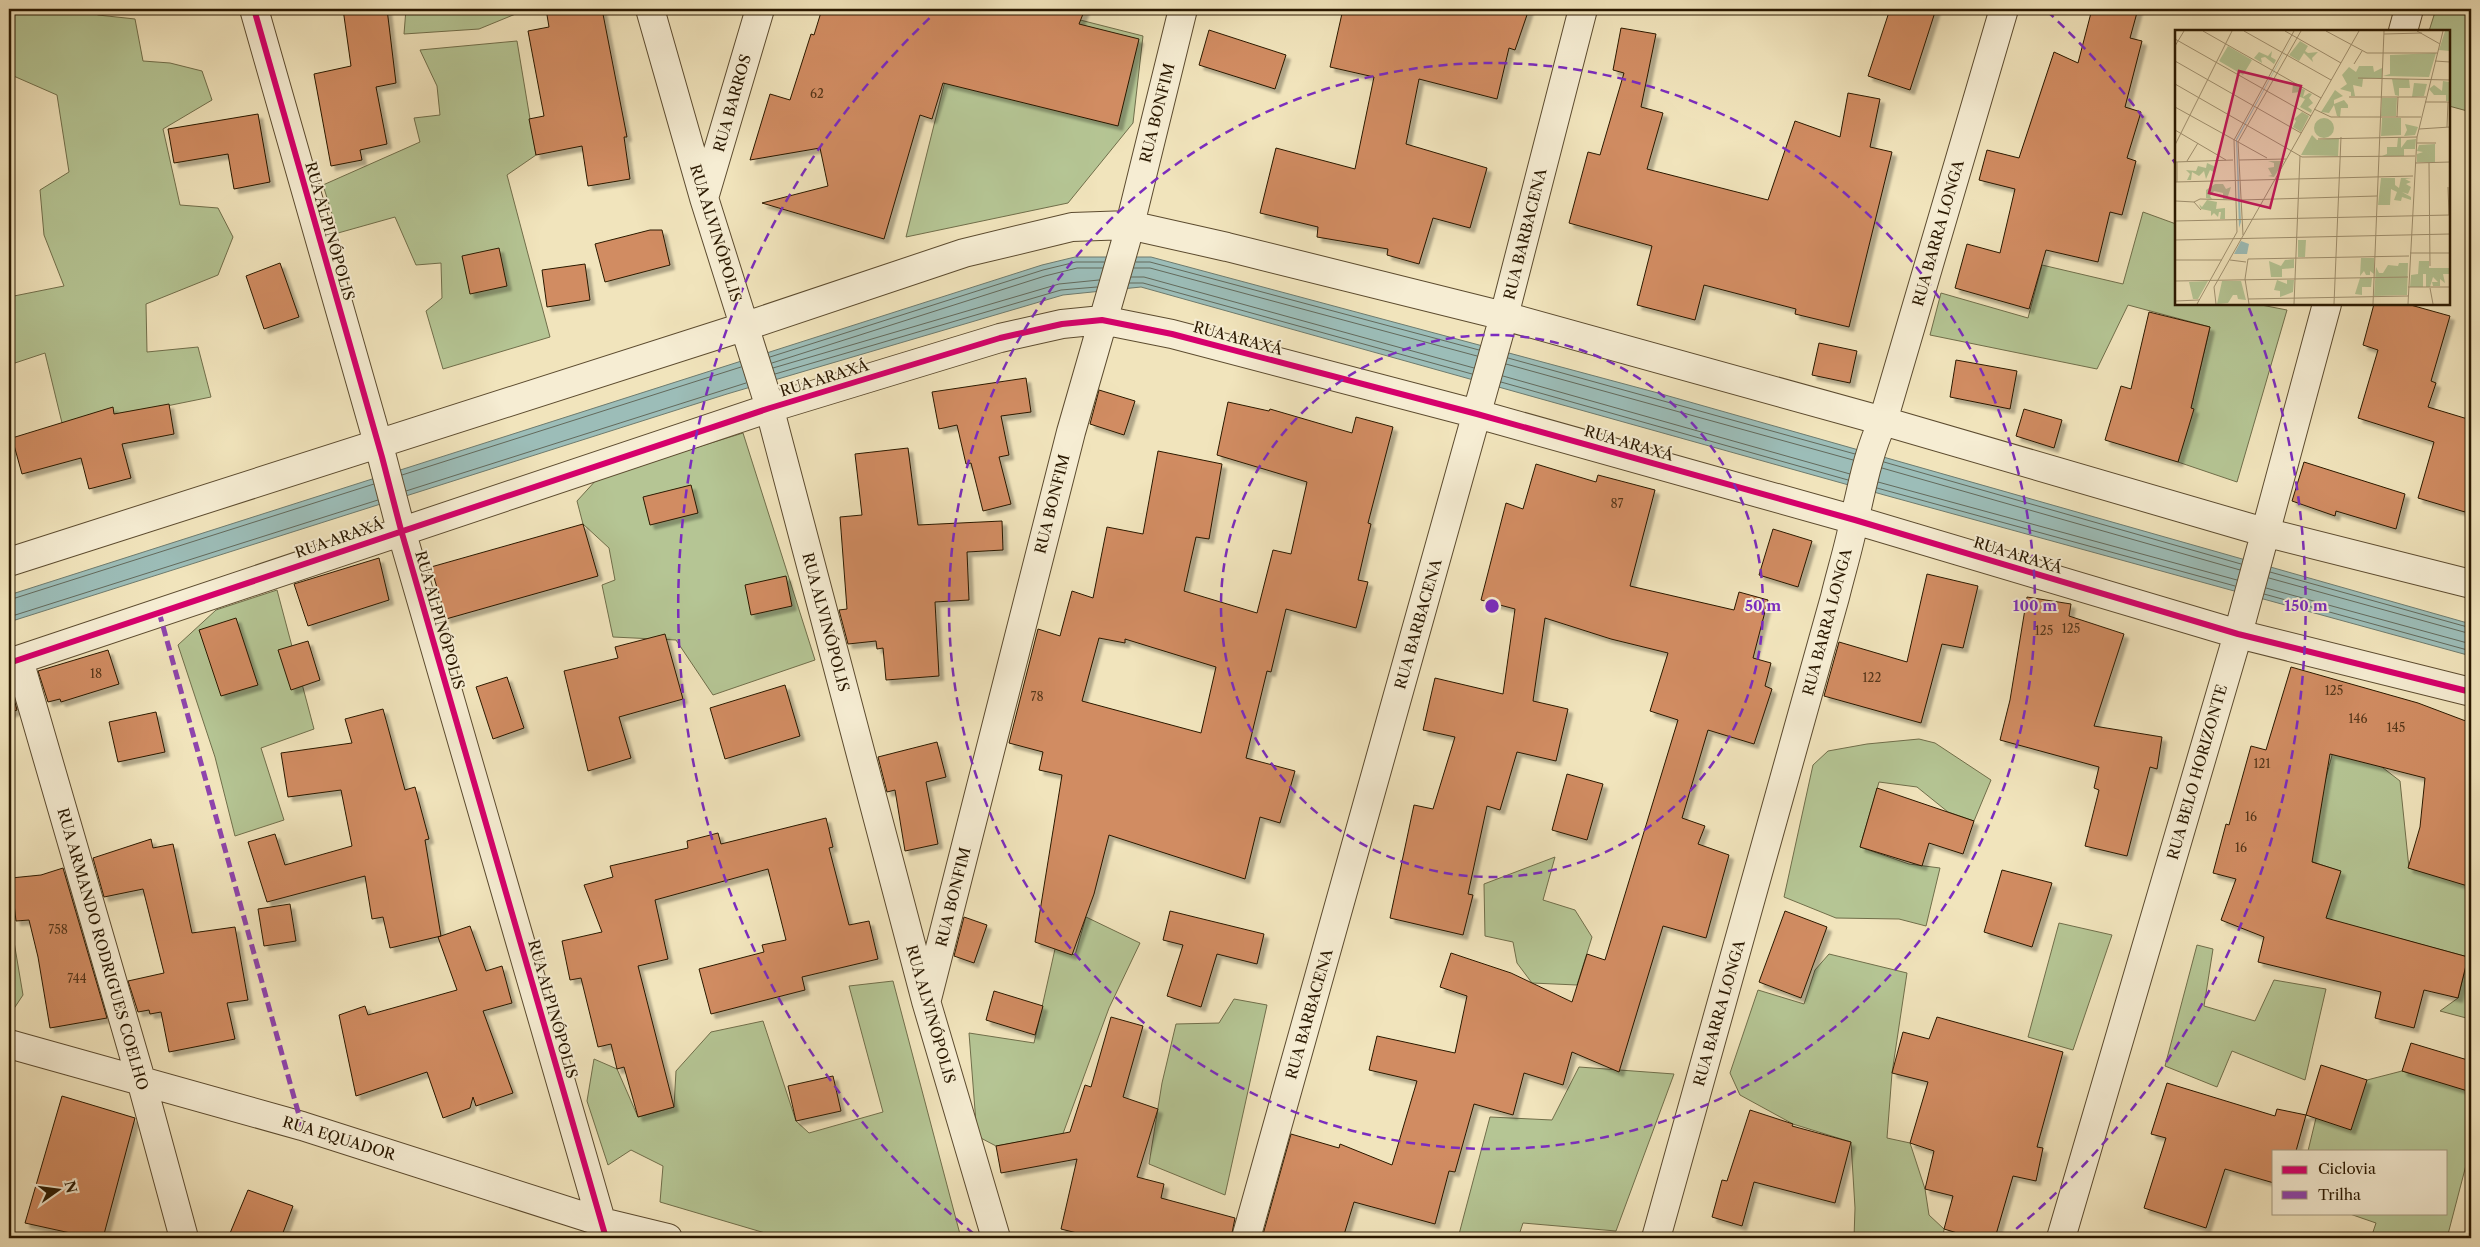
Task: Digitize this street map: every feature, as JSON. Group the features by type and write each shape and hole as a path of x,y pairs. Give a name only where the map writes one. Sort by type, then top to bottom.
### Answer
{"street":[{"name":"RUA ALPINÓPOLIS","path":"254,9 604,1230"},
{"name":"RUA ALVINÓPOLIS","path":"650,9 704,198 768,401 926,1001 996,1238"},
{"name":"RUA BARROS","path":"704,198 760,9"},
{"name":"RUA BONFIM","path":"926,1001 1068,442 1128,233 1183,9"},
{"name":"RUA BARBACENA","path":"1246,1238 1502,325 1583,9"},
{"name":"RUA BARRA LONGA","path":"1656,1238 1856,510 2004,9"},
{"path":"2403,30 2409,9"},
{"path":"9,562 380,451 748,335 964,253 1072,227 1228,247 1879,430 2261,542 2471,584"},
{"name":"RUA BELO HORIZONTE","path":"2061,1238 2241,621 2327,305"},
{"name":"RUA ARAXÁ","path":"14,662 399,520 768,401 1106,311 1172,334 1479,405 1856,510 2241,621 2471,692"},
{"name":"RUA ARMANDO RODRIGUES COELHO","path":"14,662 141,1080 184,1238"},
{"name":"RUA EQUADOR","path":"9,1044 302,1126 604,1230 668,1238"}],"green space":[{"path":"9,9 87,9 98,15 135,19 143,61 170,63 202,71 212,100 163,129 180,205 218,208 233,237 218,275 146,304 147,352 198,347 211,397 63,427 45,353 9,365 9,297 64,286 44,235 40,190 69,172 57,95 9,74"},
{"path":"406,9 518,9 518,13 479,29 404,34"},
{"path":"963,9 1037,9 1143,36 1133,123 1068,203 906,237"},
{"path":"2436,9 2471,9 2471,112 2450,106 2450,30 2429,30"},
{"path":"517,41 536,155 507,175 550,337 443,369 426,311 442,298 441,263 416,265 395,217 338,233 323,185 420,142 414,118 440,115 437,86 420,50"},
{"path":"2143,212 2175,224 2175,305 2261,305 2287,310 2237,482 2178,462 2210,327 2128,305 2097,369 1930,335 1941,293 2028,318 2042,265 2123,284"},
{"path":"743,433 815,660 713,695 676,640 613,637 602,585 615,580 609,548 583,524 577,501 598,478"},
{"path":"277,590 314,729 261,748 284,820 235,836 215,757 178,645 216,610"},
{"path":"2338,733 2400,781 2409,868 2471,886 2470,1019 2440,1011 2458,998 2468,957 2353,926 2346,951 2290,892 2340,871 2304,859"},
{"path":"1919,739 1935,743 1991,780 1974,821 1948,812 1917,787 1879,782 1860,847 1909,864 1940,868 1926,926 1899,919 1836,918 1784,897 1813,765 1828,751 1867,744"},
{"path":"1555,857 1543,900 1575,910 1592,937 1577,985 1532,983 1517,963 1513,942 1485,936 1484,884"},
{"path":"9,912 23,995 9,1016"},
{"path":"1086,917 1140,943 1109,1008 1061,1139 1035,1139 996,1146 977,1136 969,1033 1034,1043 1055,949 1075,955"},
{"path":"2059,923 2112,935 2073,1050 2028,1037"},
{"path":"2197,945 2213,949 2204,1006 2255,1021 2274,980 2326,989 2305,1080 2232,1051 2217,1087 2165,1066"},
{"path":"1829,954 1907,973 1892,1073 1887,1138 1910,1143 1925,1189 1929,1215 1944,1229 1943,1238 1854,1238 1855,1208 1851,1142 1793,1124 1740,1095 1730,1073 1758,990 1804,1004 1815,970"},
{"path":"893,981 961,1238 782,1238 660,1202 663,1166 631,1150 608,1165 587,1101 594,1059 617,1069 638,1117 674,1107 676,1071 711,1032 763,1021 796,1121 809,1133 883,1112 849,986"},
{"path":"1234,999 1267,1005 1225,1195 1149,1164 1162,1083 1176,1024 1219,1023"},
{"path":"1579,1067 1674,1074 1616,1231 1523,1223 1518,1238 1458,1238 1490,1117 1552,1120"},
{"path":"2402,1071 2471,1090 2471,1146 2447,1238 2371,1238 2376,1223 2350,1214 2448,1214 2448,1150 2308,1150 2316,1118 2367,1080"}],"water":[{"path":"1075,257 1151,257 1658,393 2471,624 2471,656 1888,496 1141,287 1063,295 727,394 9,622 9,595 1042,265"}],"building":[{"path":"343,9 387,9 396,83 376,87 387,144 360,150 362,160 331,166 314,74 351,66"},
{"path":"546,9 602,9 627,137 624,137 630,179 588,186 582,146 536,155 529,119 544,116 528,31 549,27"},
{"path":"822,9 1085,9 1079,24 1139,39 1118,126 943,83 932,119 920,115 884,239 762,203 828,186 820,148 750,160 770,94 790,100 811,34 814,35"},
{"path":"1343,9 1529,9 1515,50 1509,48 1497,99 1419,79 1406,144 1487,168 1470,228 1433,218 1419,264 1387,255 1388,249 1317,237 1318,227 1260,213 1276,148 1355,169 1374,77 1330,67"},
{"path":"1890,9 1936,9 1910,90 1868,76"},
{"path":"2092,9 2138,9 2130,38 2142,41 2125,107 2141,112 2127,158 2136,161 2122,215 2110,212 2098,262 2046,250 2029,309 1955,288 1967,244 2000,253 2015,189 1979,180 1987,150 2019,158 2054,52 2078,63"},
{"path":"1621,28 1656,34 1641,107 1663,113 1647,169 1768,200 1795,121 1840,137 1848,93 1880,99 1870,147 1892,152 1849,327 1795,314 1796,309 1704,285 1695,320 1637,305 1652,246 1569,223 1588,152 1600,155 1624,73 1613,70"},
{"path":"1209,30 1286,55 1275,89 1199,65"},
{"path":"258,114 270,182 234,189 228,154 174,163 168,129"},
{"path":"650,230 662,230 670,265 605,282 595,244"},
{"path":"499,248 507,286 470,294 462,256"},
{"path":"280,263 299,317 264,329 246,276"},
{"path":"585,264 590,300 547,307 542,270"},
{"path":"2374,305 2411,305 2450,316 2431,381 2436,383 2428,407 2471,420 2471,489 2465,512 2418,498 2434,442 2358,418 2378,350 2363,345"},
{"path":"2149,312 2210,327 2191,408 2194,409 2178,462 2105,440 2121,386 2131,389"},
{"path":"1819,343 1857,351 1850,383 1812,375"},
{"path":"1956,360 2017,371 2010,409 1950,397"},
{"path":"1026,378 1031,412 1001,416 1009,455 999,457 1011,504 983,511 971,463 966,464 957,425 939,429 932,392"},
{"path":"1099,390 1135,401 1124,435 1090,424"},
{"path":"1228,402 1269,411 1270,409 1352,433 1356,417 1393,427 1368,523 1371,524 1358,580 1368,582 1356,628 1286,609 1271,672 1267,671 1246,758 1295,771 1280,823 1260,817 1245,879 1109,835 1094,894 1072,955 1035,942 1062,775 1039,770 1043,752 1009,743 1038,629 1060,636 1072,591 1093,598 1107,527 1143,534 1158,451 1222,464 1209,539 1196,537 1184,591 1257,613 1273,550 1291,554 1307,482 1217,455","holes":["1099,638 1125,643 1125,639 1216,667 1201,733 1082,701"]},
{"path":"169,404 174,434 122,444 131,478 89,489 81,458 22,474 12,438 113,407 114,414"},
{"path":"2024,409 2062,420 2054,448 2016,436"},
{"path":"908,448 918,525 1002,521 1003,550 967,552 969,600 935,602 939,676 886,680 883,648 877,649 876,641 848,644 839,610 847,609 840,517 862,515 855,454"},
{"path":"2304,462 2405,494 2396,529 2336,511 2335,516 2292,501"},
{"path":"1536,464 1596,482 1598,475 1655,490 1630,586 1734,610 1739,592 1768,600 1753,658 1771,663 1765,686 1772,689 1754,744 1708,730 1682,818 1705,826 1698,844 1729,855 1706,938 1663,926 1619,1072 1572,1052 1563,1085 1524,1073 1513,1115 1474,1104 1455,1172 1449,1171 1435,1224 1354,1202 1343,1238 1262,1238 1291,1134 1339,1148 1340,1144 1392,1165 1417,1081 1369,1070 1377,1036 1455,1053 1467,996 1440,987 1451,953 1511,973 1572,1002 1587,954 1605,960 1678,720 1650,711 1668,653 1611,639 1545,618 1533,701 1568,709 1556,761 1517,752 1500,810 1487,806 1468,894 1473,895 1463,935 1390,918 1414,805 1433,809 1455,737 1423,730 1435,678 1503,694 1515,609 1481,600 1506,503 1523,509"},
{"path":"691,485 698,513 650,525 643,497"},
{"path":"583,524 598,576 446,619 431,567"},
{"path":"1773,529 1812,541 1798,587 1759,575"},
{"path":"379,558 389,600 308,626 294,584"},
{"path":"1927,574 1978,586 1963,648 1942,644 1921,723 1824,696 1839,642 1907,662"},
{"path":"786,576 792,606 751,615 745,585"},
{"path":"2027,597 2071,604 2069,616 2124,634 2094,726 2162,737 2157,769 2150,767 2127,856 2085,846 2099,790 2094,788 2099,767 2000,740 2010,700"},
{"path":"236,618 258,685 221,696 199,630"},
{"path":"665,634 683,699 619,717 631,758 588,771 564,671 618,658 615,647"},
{"path":"308,641 320,680 291,690 278,650"},
{"path":"108,650 119,684 61,702 60,699 48,702 38,671"},
{"path":"2291,667 2418,703 2471,723 2471,887 2408,868 2420,827 2425,778 2330,754 2312,862 2341,871 2326,918 2468,957 2458,998 2424,990 2414,1028 2375,1018 2381,992 2258,962 2264,937 2221,920 2236,879 2213,873 2226,824 2229,825 2251,746 2266,750"},
{"path":"507,677 524,728 493,739 476,687"},
{"path":"9,681 17,710 9,713"},
{"path":"785,685 800,736 725,759 710,708"},
{"path":"383,709 405,790 415,787 429,839 425,840 441,936 390,948 383,917 372,919 365,876 267,902 248,842 275,834 285,865 352,846 341,790 288,797 281,753 352,743 345,719"},
{"path":"156,712 165,752 118,762 109,722"},
{"path":"937,742 946,777 926,782 938,844 905,851 895,790 887,792 878,757"},
{"path":"1567,774 1603,784 1587,840 1552,830"},
{"path":"1877,788 1974,821 1963,854 1929,843 1922,866 1860,847"},
{"path":"826,818 833,847 829,848 849,925 869,921 878,959 802,977 805,990 711,1014 699,969 764,952 762,945 786,940 768,869 655,900 668,959 638,966 674,1107 638,1117 624,1067 617,1069 611,1044 598,1047 581,978 570,980 562,941 602,932 584,885 613,877 610,866 688,848 687,841 718,833 721,844"},
{"path":"151,839 153,848 173,844 192,933 235,927 248,1000 227,1003 235,1039 169,1052 161,1012 150,1014 149,1010 138,1012 128,981 164,973 143,889 104,897 93,858"},
{"path":"63,868 107,1018 50,1028 38,957 29,920 16,921 11,878 41,875"},
{"path":"2002,870 2052,883 2032,947 1984,932"},
{"path":"290,904 296,941 264,946 258,909"},
{"path":"1170,911 1264,934 1257,964 1217,954 1201,1007 1167,996 1183,945 1163,940"},
{"path":"1785,911 1827,927 1801,998 1759,982"},
{"path":"964,917 987,925 974,963 954,956"},
{"path":"470,926 486,971 502,966 512,1003 483,1011 513,1093 476,1106 473,1097 470,1108 443,1118 427,1072 356,1096 339,1015 365,1006 368,1015 457,990 438,937"},
{"path":"994,991 1043,1006 1035,1035 986,1020"},
{"path":"1111,1017 1143,1026 1123,1097 1158,1109 1137,1177 1164,1184 1161,1198 1235,1218 1231,1238 1097,1238 1061,1229 1077,1159 1001,1173 996,1146 1070,1132 1085,1085 1091,1087"},
{"path":"1937,1017 2063,1052 2037,1147 2043,1148 2036,1181 2013,1176 1995,1238 1974,1238 1944,1229 1953,1196 1925,1189 1934,1151 1910,1143 1928,1082 1892,1073 1903,1032 1929,1039"},
{"path":"2411,1043 2471,1061 2471,1092 2402,1071"},
{"path":"2321,1065 2367,1080 2351,1130 2306,1115"},
{"path":"833,1076 841,1111 796,1121 788,1086"},
{"path":"2167,1083 2275,1116 2277,1109 2306,1115 2296,1150 2272,1150 2272,1182 2225,1169 2206,1228 2144,1208 2166,1138 2151,1134"},
{"path":"62,1096 135,1118 103,1238 93,1238 25,1223"},
{"path":"1750,1110 1793,1124 1792,1126 1851,1142 1835,1203 1754,1182 1742,1226 1712,1217 1722,1180 1727,1181"},
{"path":"248,1190 293,1206 281,1238 228,1238"}],"marked path":[{"path":"159,612 302,1126"}],"cycle path":[{"path":"254,9 382,457 401,530 606,1238"},
{"path":"9,663 770,408 1000,338 1062,324 1102,320 1172,334 1477,414 1855,520 2238,634 2471,692"}]}
